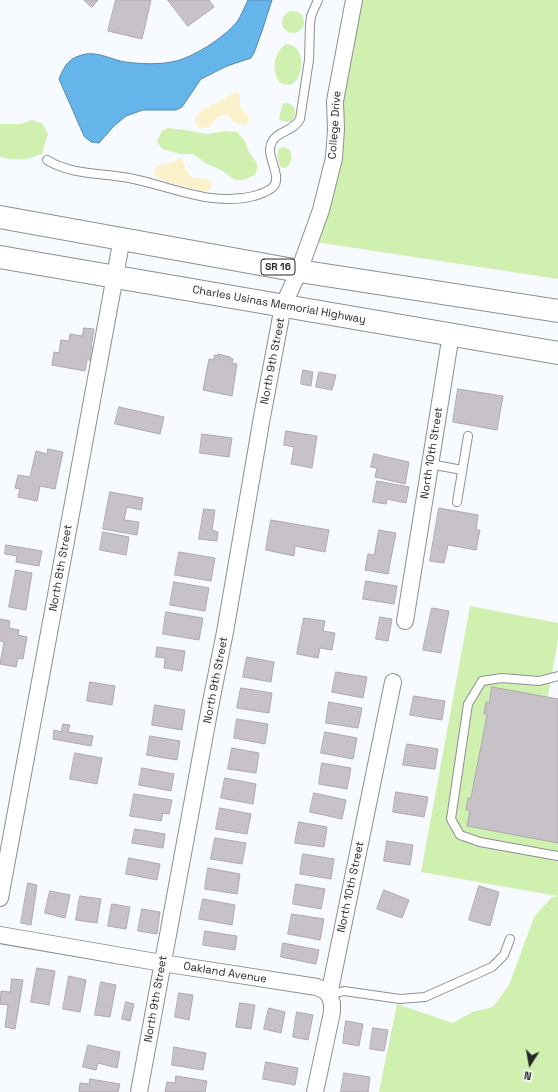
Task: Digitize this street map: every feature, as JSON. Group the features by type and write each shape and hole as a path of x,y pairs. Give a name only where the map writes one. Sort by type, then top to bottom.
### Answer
{"highway":[{"name":"SR 16","path":"0,217 299,271 558,311"},
{"name":"Charles Usinas Memorial Highway","path":"0,258 116,276 558,353"}],"street":[{"name":"College Drive","path":"299,271 321,210 334,158 336,129 335,101 354,0"},
{"name":"North 8th Street","path":"0,898 122,238"},
{"name":"North 9th Street","path":"139,1092 225,632 262,417 283,306 299,271"},
{"name":"North 10th Street","path":"405,621 450,334"},
{"name":"North 10th Street","path":"315,1092 332,1012 332,1003 329,995 393,682"},
{"name":"Oakland Avenue","path":"0,935 162,963 317,987 329,995"}],"lane":[{"path":"47,160 55,165 78,171 134,179 196,196 222,199 245,198 262,194 273,187 276,183 270,156 270,148 274,137 297,126 300,120 310,60 311,16 318,0"},
{"path":"457,502 468,436"},
{"path":"430,464 462,470"},
{"path":"558,676 539,681 502,678 482,681 468,704 451,819 460,835 480,842 558,856"},
{"path":"329,995 344,991 400,999 425,997 492,967 504,955 510,939"}],"green space":[{"path":"361,0 558,0 558,279 309,241"},
{"path":"293,11 301,14 304,22 301,30 293,33 285,30 282,22 285,14"},
{"path":"286,44 293,45 297,49 301,62 301,69 296,81 289,85 280,83 275,73 276,57 278,52"},
{"path":"284,103 291,104 295,109 295,116 291,122 279,119 282,105"},
{"path":"31,120 43,124 48,134 42,154 31,158 21,159 0,157 0,124 21,124"},
{"path":"168,128 206,134 226,131 237,132 244,140 250,154 257,163 255,175 243,180 235,180 193,154 180,154 162,149 157,141 162,131"},
{"path":"283,147 289,149 291,156 291,161 288,167 284,168 281,167 278,160 278,151"},
{"path":"470,606 558,623 558,639 547,702 558,705 558,1092 379,1092 397,1004 453,1023 472,1012 493,1007 509,985 534,917 552,897 557,896 421,872"}],"sand":[{"path":"235,92 240,94 240,107 249,119 247,124 237,124 224,115 218,117 208,128 197,127 195,122 196,118 203,110"},
{"path":"181,158 189,175 196,178 208,179 212,184 208,191 202,191 167,182 158,178 154,173 156,167"}],"water":[{"path":"248,0 272,0 251,58 227,66 201,79 182,107 176,110 143,110 126,116 114,126 99,143 91,142 84,136 59,79 66,65 72,59 80,55 91,54 101,55 125,62 144,64 157,64 176,61 193,55 220,38 239,19"}],"building":[{"path":"84,0 98,0 92,7"},
{"path":"116,0 151,0 142,39 108,31"},
{"path":"168,0 209,0 214,7 188,26"},
{"path":"84,328 94,329 91,348 93,348 92,360 87,360 85,371 52,365 54,352 59,353 61,340 69,341 70,334 82,336"},
{"path":"218,354 230,357 233,359 232,363 237,364 232,396 203,390 209,359 214,360 214,355 218,356"},
{"path":"303,370 313,372 311,386 301,384"},
{"path":"319,372 336,375 332,390 316,387"},
{"path":"458,389 503,396 497,430 453,422"},
{"path":"119,407 164,417 160,434 115,424"},
{"path":"286,431 317,436 312,468 291,464 294,447 284,445"},
{"path":"202,434 232,438 229,457 200,453"},
{"path":"48,449 63,452 55,489 40,486 37,501 18,497 20,489 15,488 18,475 30,477 36,451 47,454"},
{"path":"374,454 409,462 405,484 375,477 377,468 371,467"},
{"path":"377,481 409,487 406,503 387,499 386,504 373,502"},
{"path":"110,492 143,498 141,510 127,507 124,520 139,522 137,535 103,529"},
{"path":"439,508 478,515 476,530 480,530 476,550 448,545 444,563 430,561"},
{"path":"204,509 215,510 212,530 218,532 217,541 199,539"},
{"path":"271,520 329,530 325,552 295,546 294,556 266,550"},
{"path":"379,530 396,533 388,574 365,570 368,554 374,555"},
{"path":"103,532 129,537 126,555 100,550"},
{"path":"6,545 42,551 39,566 16,562 17,556 5,554"},
{"path":"179,552 215,558 211,581 175,575"},
{"path":"16,570 32,573 26,610 9,607"},
{"path":"366,581 397,586 394,604 363,599"},
{"path":"174,582 209,588 205,611 170,605"},
{"path":"432,608 449,611 441,653 423,650"},
{"path":"166,612 203,618 199,640 163,634"},
{"path":"380,617 392,619 388,641 376,639"},
{"path":"304,618 325,621 323,631 335,633 332,650 320,648 318,658 297,654"},
{"path":"0,619 10,621 9,628 19,630 18,635 27,637 23,659 18,658 16,667 0,664 4,642 0,641"},
{"path":"157,647 185,651 182,671 164,668 165,658 156,657"},
{"path":"247,657 274,662 271,682 243,677"},
{"path":"336,672 367,677 363,698 332,692"},
{"path":"90,682 115,686 112,705 87,701"},
{"path":"492,687 558,699 558,843 467,826 470,810 466,810 468,798 471,798 487,715 484,714 486,702 489,703"},
{"path":"241,688 272,693 269,713 237,708"},
{"path":"414,696 445,701 442,720 410,715"},
{"path":"329,702 362,708 358,728 326,723"},
{"path":"155,705 185,710 182,730 152,725"},
{"path":"237,719 268,724 265,744 234,738"},
{"path":"63,724 70,725 68,732 93,736 91,746 53,739 54,730 61,732"},
{"path":"325,732 357,738 353,759 321,753"},
{"path":"150,736 180,741 177,760 147,755"},
{"path":"407,744 438,749 435,769 403,765"},
{"path":"232,748 259,753 256,773 228,769"},
{"path":"75,753 102,758 97,784 70,779"},
{"path":"322,763 351,768 347,789 319,784"},
{"path":"142,768 174,774 171,791 139,785"},
{"path":"225,778 256,784 253,804 221,798"},
{"path":"396,792 428,797 424,817 393,812"},
{"path":"314,793 346,800 342,819 310,812"},
{"path":"134,794 172,800 169,814 163,813 161,821 130,816"},
{"path":"220,808 251,814 247,834 216,829"},
{"path":"299,822 327,827 324,847 295,843"},
{"path":"135,829 165,834 163,848 132,843"},
{"path":"215,838 246,843 242,864 211,859"},
{"path":"387,841 413,845 410,865 384,861"},
{"path":"303,854 334,859 331,879 300,874"},
{"path":"129,858 160,864 157,880 126,874"},
{"path":"208,868 240,874 237,894 205,889"},
{"path":"28,883 37,885 31,925 21,923"},
{"path":"296,884 325,889 321,909 293,904"},
{"path":"479,886 499,892 490,926 469,920"},
{"path":"384,890 409,900 402,918 377,909"},
{"path":"50,891 70,895 65,918 45,913"},
{"path":"80,896 101,899 97,923 76,920"},
{"path":"203,899 235,905 232,925 199,919"},
{"path":"112,904 130,907 126,929 108,926"},
{"path":"142,909 160,912 157,934 138,931"},
{"path":"292,914 324,919 320,940 288,934"},
{"path":"205,931 237,936 235,950 203,945"},
{"path":"283,943 319,950 316,964 281,957"},
{"path":"37,968 55,971 49,1005 31,1002"},
{"path":"69,976 86,980 80,1012 63,1009"},
{"path":"12,979 23,980 15,1029 5,1027 8,1005 0,1004 1,991 10,992"},
{"path":"101,982 116,985 110,1017 95,1015"},
{"path":"179,993 193,995 189,1020 175,1017"},
{"path":"126,1002 134,1004 130,1021 122,1019"},
{"path":"240,1003 255,1005 251,1029 236,1027"},
{"path":"269,1008 285,1012 281,1033 264,1029"},
{"path":"297,1012 313,1015 308,1040 293,1037"},
{"path":"346,1021 363,1024 359,1046 343,1043"},
{"path":"373,1028 388,1030 384,1051 370,1049"},
{"path":"88,1045 120,1052 117,1068 98,1063 96,1070 83,1067"},
{"path":"174,1047 206,1053 203,1070 172,1065"},
{"path":"266,1062 298,1068 295,1085 263,1079"},
{"path":"344,1073 370,1077 368,1092 341,1092"},
{"path":"176,1076 207,1081 205,1092 165,1092 167,1082 175,1083"},
{"path":"90,1079 120,1084 118,1092 79,1092 80,1083 89,1084"}]}
